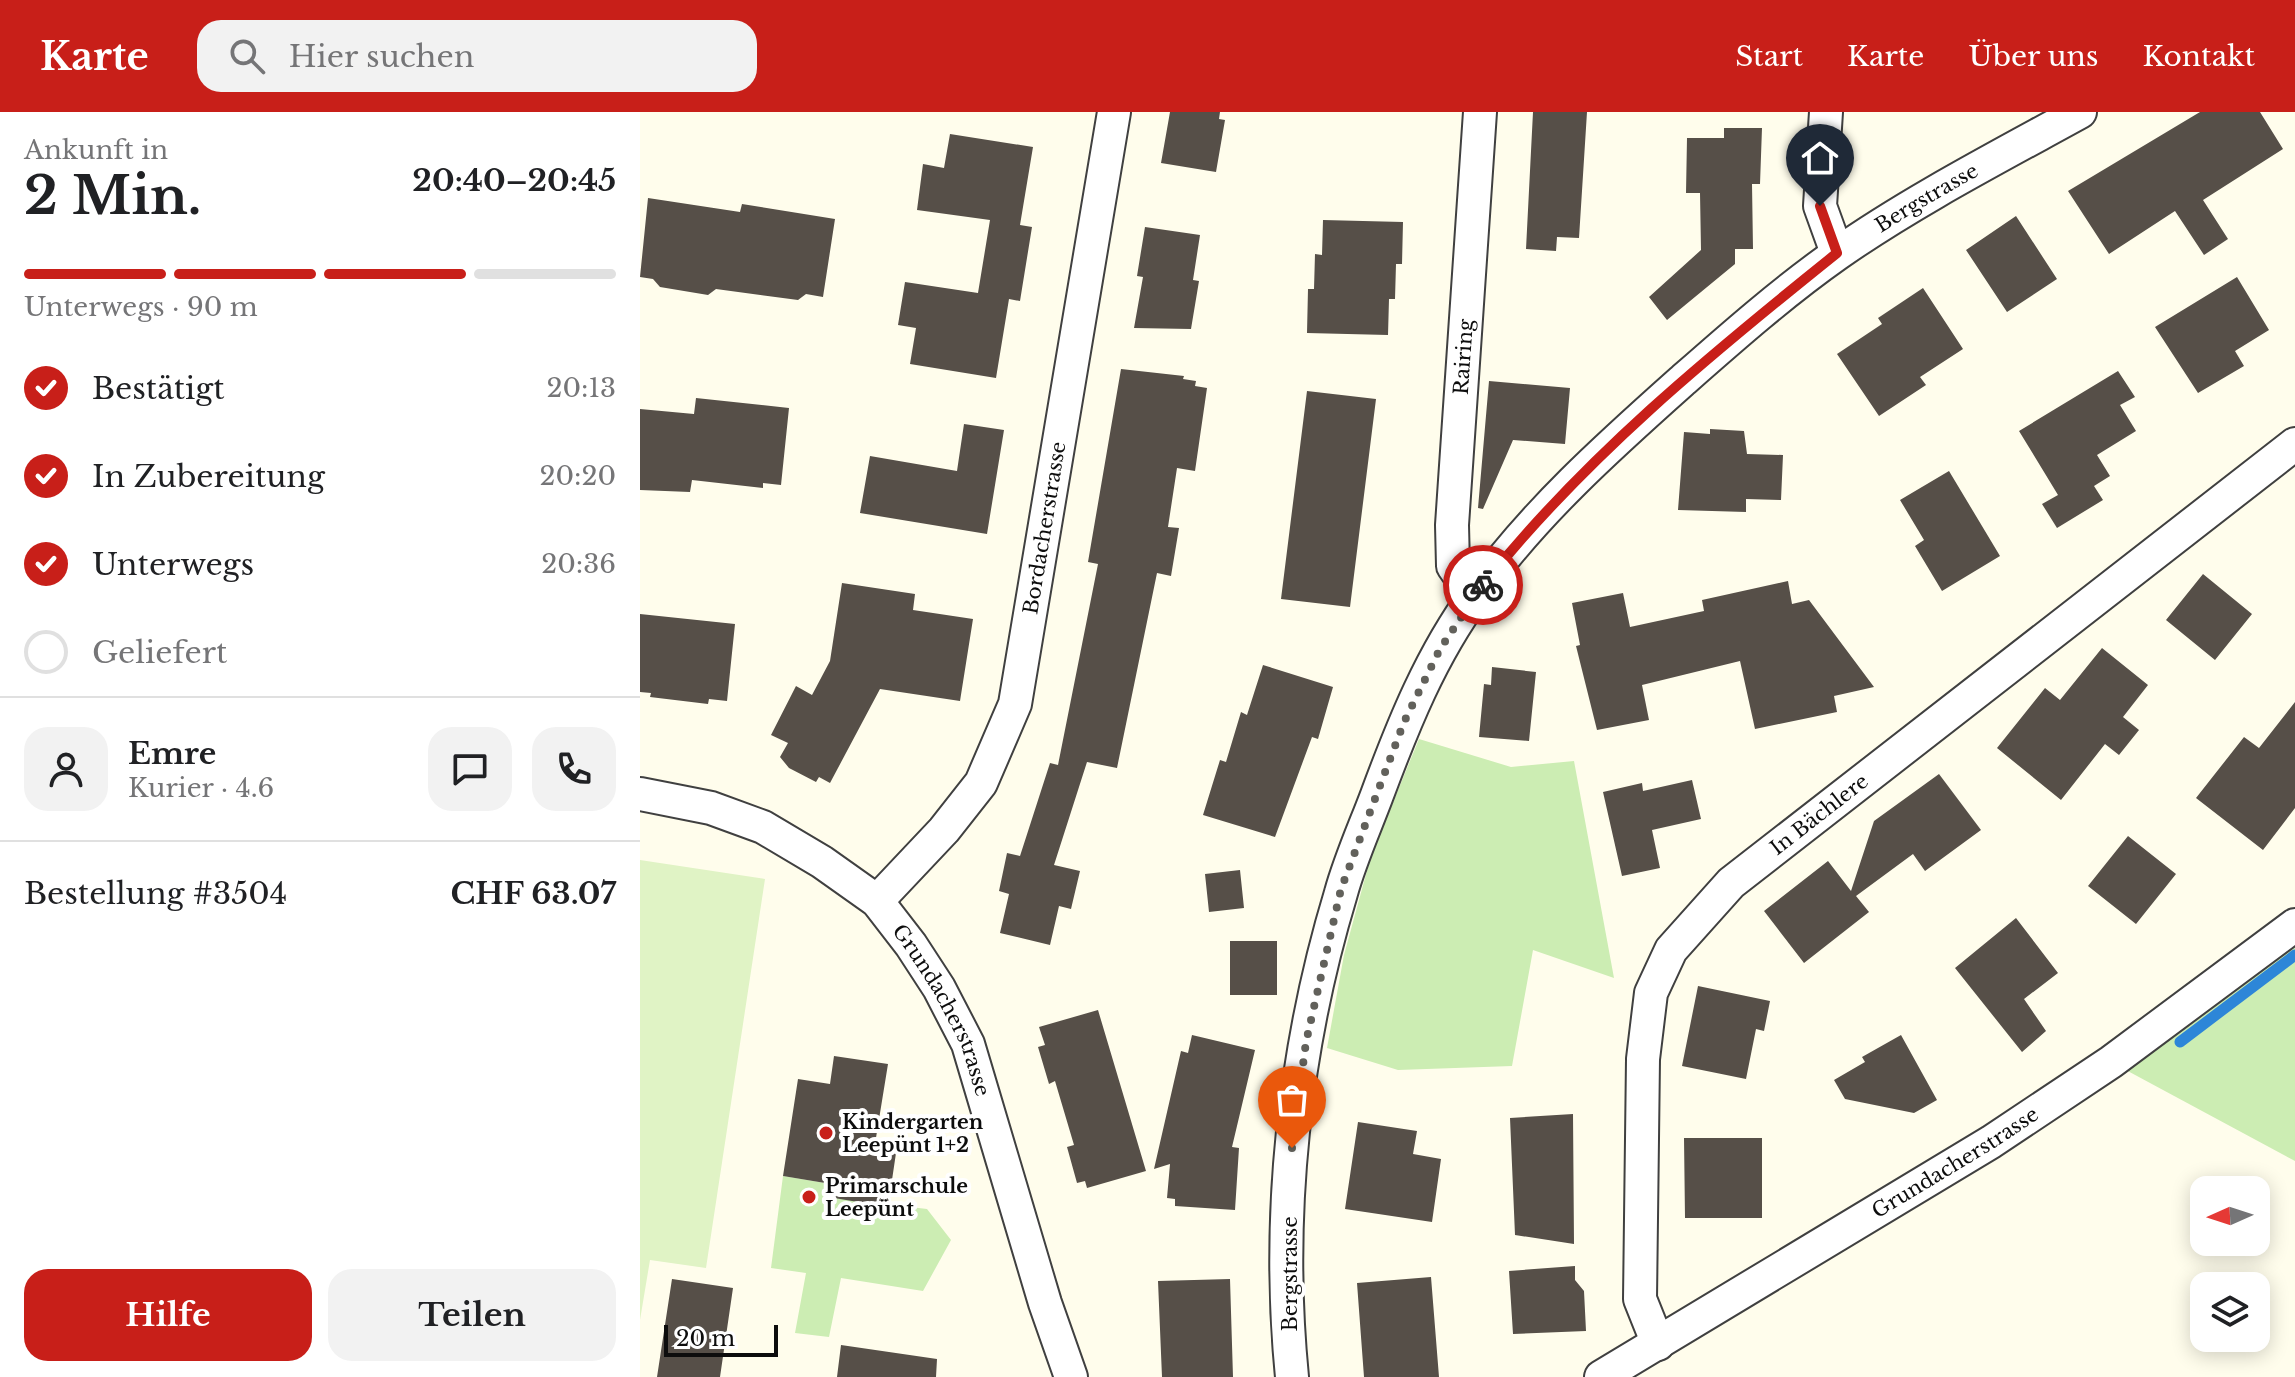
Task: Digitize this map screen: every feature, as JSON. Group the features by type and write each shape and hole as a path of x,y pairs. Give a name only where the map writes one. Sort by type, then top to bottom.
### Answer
{"street":[{"name":"Bordacherstrasse","path":"877,901 944,830 981,783 1015,704 1114,112"},
{"name":"Rairing","path":"1474,596 1453,566 1452,525 1480,112"},
{"path":"1826,112 1820,206 1837,253"},
{"name":"Bergstrasse","path":"1292,1377 1288,1275 1290,1173 1296,1097 1311,1017 1341,889 1404,722 1440,649 1474,596 1513,548 1615,441 1729,340 1837,253 2080,112"},
{"name":"In Bächlere","path":"1658,1344 1640,1299 1643,1059 1651,993 1671,950 1731,883 2295,444"},
{"name":"Grundacherstrasse","path":"640,794 711,808 763,827 822,862 877,901 939,988 968,1044 1045,1303 1071,1377"},
{"name":"Grundacherstrasse","path":"1601,1377 1991,1142 2111,1062 2295,925"}],"green space":[{"path":"1419,739 1511,767 1574,761 1614,978 1533,950 1512,1066 1398,1070 1327,1048 1344,955 1371,856"},
{"path":"640,860 765,879 706,1268 650,1260 640,1320"},
{"path":"2295,925 2295,1161 2111,1062"},
{"path":"783,1176 837,1185 835,1198 927,1209 951,1240 923,1291 841,1278 829,1337 795,1333 806,1273 771,1268"}],"building":[{"path":"1170,112 1220,112 1219,119 1225,120 1216,172 1161,163"},
{"path":"1533,112 1587,112 1579,238 1557,237 1556,251 1526,249"},
{"path":"2200,112 2260,112 2283,149 2203,200 2228,239 2204,255 2175,211 2109,254 2068,191"},
{"path":"1724,128 1762,128 1760,184 1752,184 1753,249 1735,249 1735,264 1667,320 1649,297 1701,250 1700,193 1686,193 1687,138 1724,138"},
{"path":"950,134 1033,147 1020,225 1032,227 1020,301 1009,299 996,378 910,364 916,328 898,325 905,282 978,293 990,220 917,210 923,164 944,168"},
{"path":"648,198 740,212 742,204 835,219 823,297 806,294 798,300 716,289 708,295 660,287 653,279 640,277"},
{"path":"2016,216 2057,279 2007,312 1966,250"},
{"path":"1323,220 1403,222 1402,264 1396,264 1395,299 1389,299 1388,335 1307,333 1308,289 1314,289 1315,254 1322,255"},
{"path":"1145,227 1200,235 1193,280 1199,281 1191,329 1134,328 1143,277 1137,276"},
{"path":"2237,277 2269,330 2235,351 2244,366 2198,393 2155,327"},
{"path":"1923,288 1963,349 1920,377 1926,385 1879,416 1837,354 1882,324 1878,318"},
{"path":"1121,369 1184,376 1183,379 1196,381 1195,386 1207,388 1195,471 1177,468 1168,527 1179,528 1171,576 1157,573 1117,768 1087,762 1054,865 1080,871 1071,909 1059,906 1050,945 1000,933 1009,894 999,891 1007,853 1020,856 1050,763 1058,765 1098,564 1088,562"},
{"path":"2118,371 2135,397 2120,405 2136,431 2097,455 2110,476 2094,486 2103,500 2057,528 2042,504 2058,495 2019,431"},
{"path":"1489,381 1570,388 1565,444 1513,440 1483,509 1478,508"},
{"path":"1307,391 1376,399 1350,607 1281,599"},
{"path":"696,398 789,408 781,485 763,483 763,488 692,480 690,492 640,490 640,409 694,414"},
{"path":"964,424 1004,430 987,534 860,513 870,456 957,471"},
{"path":"1710,429 1744,431 1747,454 1783,455 1781,500 1746,499 1746,512 1678,510 1684,432 1710,434"},
{"path":"1949,471 2000,556 1942,591 1915,546 1924,540 1900,500"},
{"path":"2203,574 2252,614 2215,660 2166,620"},
{"path":"1788,581 1792,604 1809,600 1874,687 1834,696 1837,712 1755,729 1740,661 1642,685 1649,720 1597,730 1576,646 1580,645 1572,603 1623,593 1630,627 1704,611 1702,600"},
{"path":"842,583 915,594 913,610 973,619 960,701 880,689 830,783 819,777 816,782 789,768 780,757 788,743 771,735 796,686 812,695 830,661"},
{"path":"640,614 735,624 727,701 709,699 708,704 650,697 651,693 640,692"},
{"path":"2102,648 2148,685 2123,717 2139,730 2119,755 2105,744 2061,800 1997,748 2045,688 2060,700"},
{"path":"1263,665 1333,687 1318,739 1312,737 1275,837 1203,815 1220,760 1226,762 1241,712 1247,715"},
{"path":"1492,667 1536,672 1529,741 1479,737 1484,684 1491,685"},
{"path":"2295,702 2295,808 2263,850 2196,798 2244,737 2259,748"},
{"path":"1939,774 1981,830 1925,871 1913,854 1856,896 1869,912 1804,963 1764,911 1828,861 1851,891 1874,821"},
{"path":"1692,780 1701,819 1652,830 1660,868 1622,876 1603,792 1642,783 1643,791"},
{"path":"2128,836 2176,874 2136,924 2088,886"},
{"path":"1240,870 1244,908 1209,912 1205,874"},
{"path":"2016,918 2058,973 2024,999 2046,1031 2022,1052 1955,968"},
{"path":"1230,941 1277,941 1277,995 1230,995"},
{"path":"1698,986 1770,1001 1764,1031 1756,1029 1746,1079 1682,1066"},
{"path":"1098,1010 1146,1171 1087,1188 1085,1181 1077,1183 1067,1147 1074,1145 1055,1081 1049,1084 1038,1047 1045,1045 1039,1027"},
{"path":"1192,1035 1255,1050 1232,1147 1239,1148 1235,1210 1175,1206 1175,1199 1167,1198 1170,1164 1154,1169 1181,1051 1188,1053"},
{"path":"1901,1035 1937,1100 1914,1113 1845,1099 1834,1080 1865,1062 1862,1057"},
{"name":"Kindergarten Leepünt 1+2","path":"834,1056 888,1064 874,1150 896,1153 888,1207 834,1198 837,1185 783,1176 798,1079 830,1084"},
{"path":"1573,1114 1574,1244 1515,1235 1510,1118"},
{"path":"1358,1122 1417,1131 1413,1154 1441,1159 1432,1222 1345,1209"},
{"path":"1684,1138 1762,1138 1762,1218 1685,1218"},
{"path":"1575,1266 1575,1280 1584,1291 1586,1331 1513,1334 1509,1271"},
{"path":"1431,1277 1439,1377 1364,1377 1357,1283"},
{"path":"672,1279 733,1288 720,1377 657,1377"},
{"path":"1230,1279 1233,1377 1162,1377 1158,1281"},
{"path":"841,1345 937,1359 936,1377 837,1377"}],"waterway":[{"path":"2180,1042 2295,955"}],"way so far":[{"path":"1292,1148 1296,1097 1306,1042 1341,889 1404,722 1440,649 1483,585"}],"place":[{"name":"Kindergarten Leepünt 1+2","path":"826,1133"},
{"name":"Primarschule Leepünt","path":"809,1197"}],"route":[{"path":"1483,585 1504,558 1615,441 1729,340 1837,253 1824,225 1820,206"}]}
